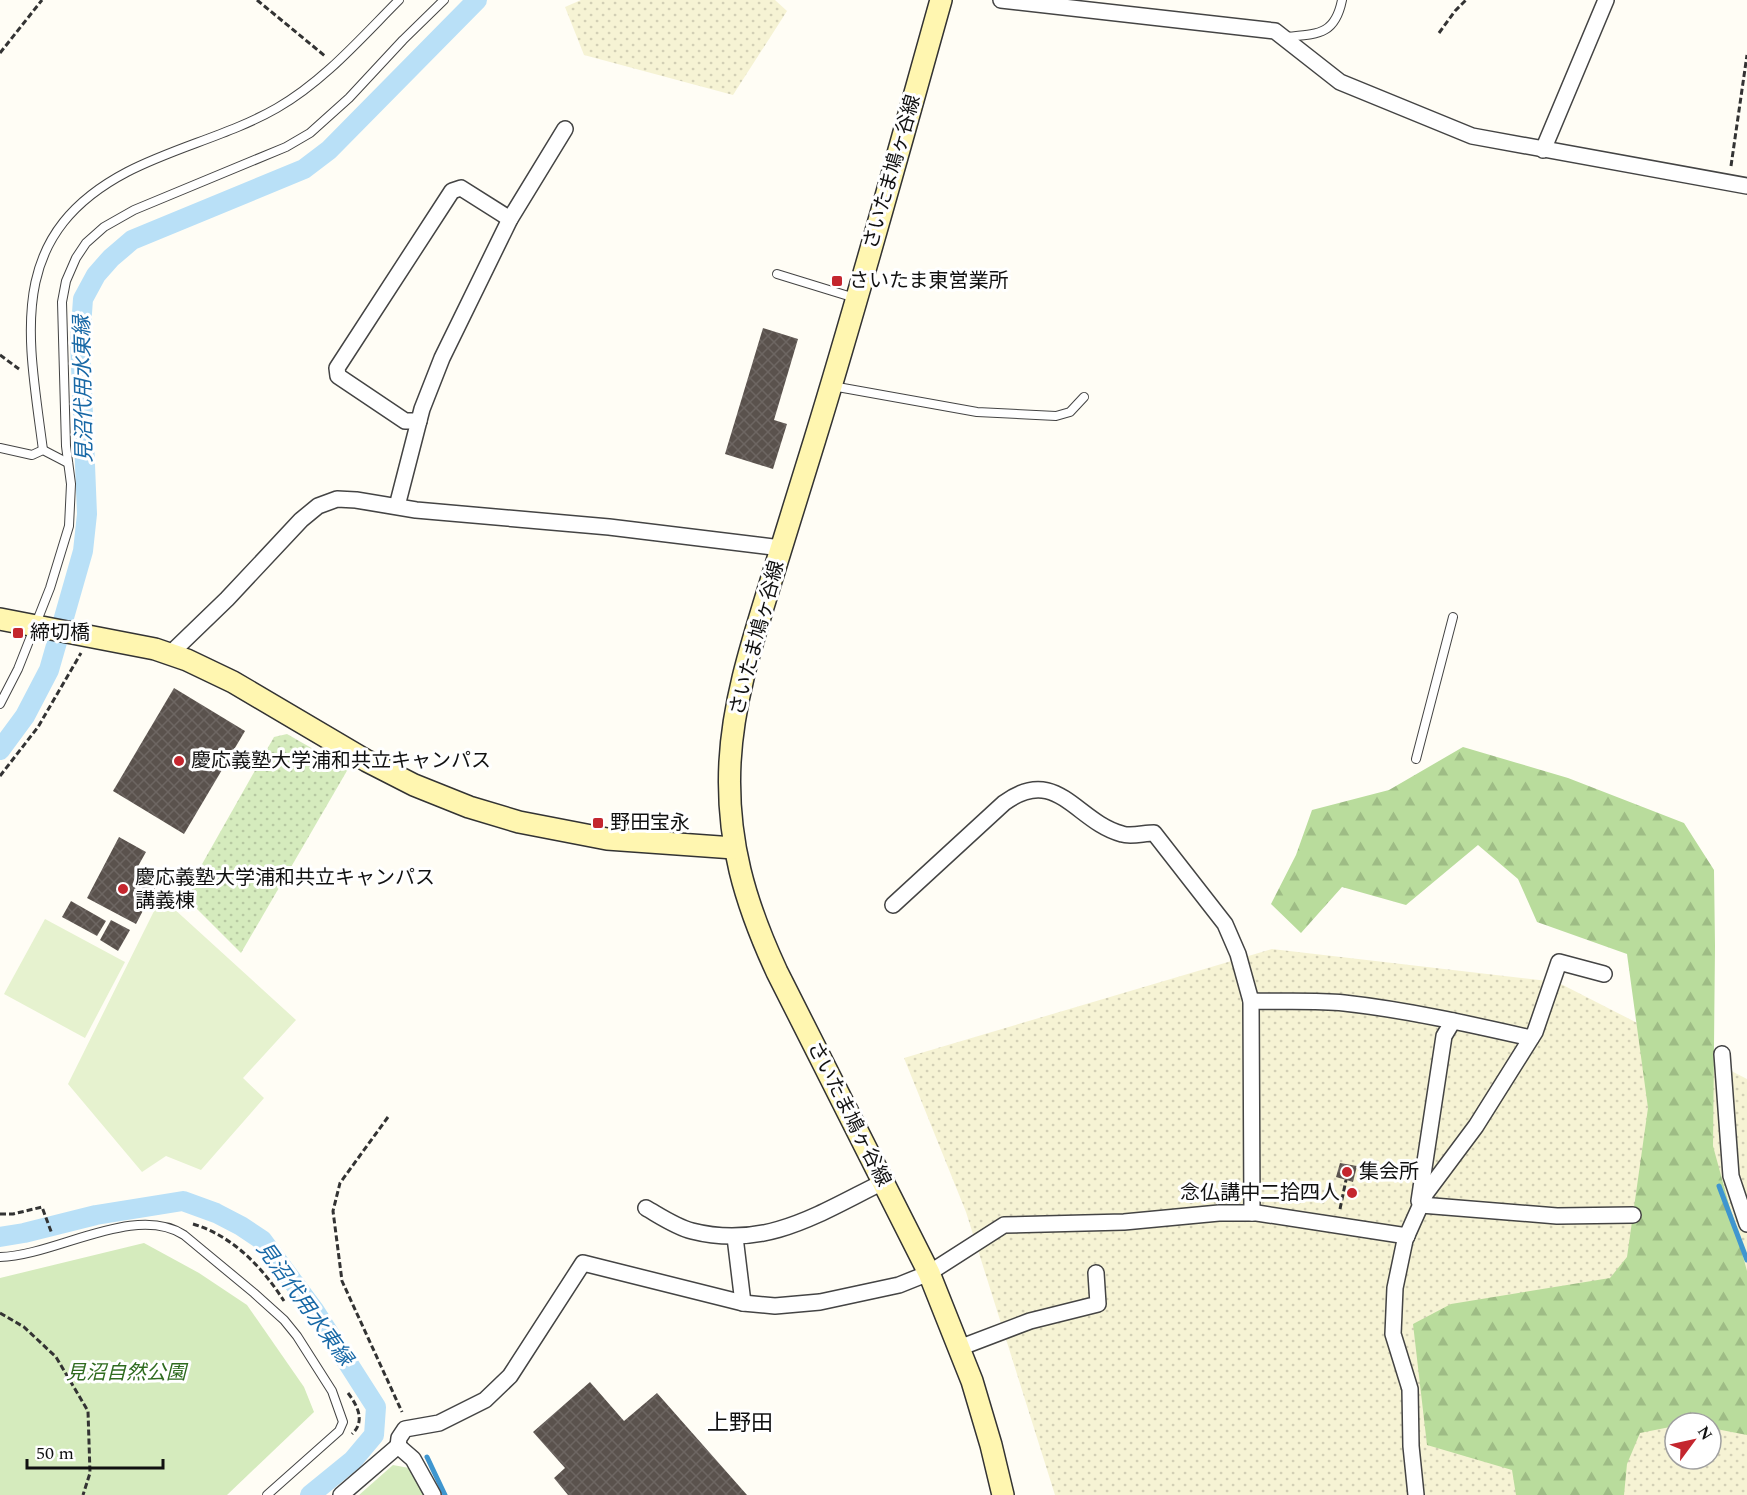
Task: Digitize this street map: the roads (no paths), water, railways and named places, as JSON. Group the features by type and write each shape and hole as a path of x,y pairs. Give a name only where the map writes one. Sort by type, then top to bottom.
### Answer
{"main road":[{"name":"さいたま鳩ヶ谷線","path":"941,0 831,386 748,657 734,721 730,763 730,805 734,848 744,890 759,933 929,1273 972,1381 1003,1495"},
{"path":"0,619 39,625 81,643 170,654 187,660 233,682 367,761 414,785 469,807 519,822 585,835 734,848"}],"street":[{"path":"1001,0 1275,31 1340,82 1472,136 1747,186"},
{"path":"1543,150 1606,0"},
{"path":"397,506 419,421 441,358 510,219 566,129"},
{"path":"419,421 405,421 338,376 337,368 452,191 461,188 510,219"},
{"path":"170,654 227,599 302,520 318,506 337,499 417,510 609,527 781,548"},
{"path":"893,905 1004,803 1014,795 1028,789 1045,789 1074,804 1107,829 1124,835 1154,832 1225,924 1238,954 1251,1001 1252,1213"},
{"path":"1416,1495 1411,1446 1410,1389 1393,1334 1395,1288 1407,1236 1426,1193 1476,1126 1531,1038 1544,1011 1559,962 1604,975"},
{"path":"1251,1001 1342,1003 1453,1021 1531,1038"},
{"path":"1419,1209 1444,1036 1453,1021"},
{"path":"1722,1054 1731,1176 1747,1224"},
{"path":"646,1208 690,1231 735,1237 767,1233 793,1226 883,1182"},
{"path":"1419,1209 1557,1216 1633,1215"},
{"path":"341,1495 398,1446 399,1438 405,1429 439,1423 485,1400 510,1376 582,1263 743,1303 775,1306 820,1302 899,1285 929,1273 1004,1225 1124,1221 1219,1213 1252,1213 1407,1236"},
{"path":"735,1237 743,1303"},
{"path":"959,1348 1030,1321 1098,1304 1096,1273"},
{"path":"398,1446 413,1460 433,1495"}],"lane":[{"path":"43,450 32,371 30,308 38,267 52,237 96,191 128,172 251,121 310,86 399,0"},
{"path":"0,704 39,625 69,526 71,484 68,463 62,302 66,281 76,258 87,243 104,227 134,210 286,147 310,133 349,98 444,0"},
{"path":"1283,37 1312,35 1329,28 1339,17 1342,0"},
{"path":"777,273 856,298"},
{"path":"831,386 977,412 1056,416 1070,412 1084,397"},
{"path":"0,448 32,455 43,450"},
{"path":"43,450 68,463"},
{"path":"1416,759 1453,617"},
{"path":"0,1257 30,1254 123,1226 159,1225 175,1229 184,1235 254,1293 284,1320 297,1336 332,1391 343,1422 339,1431 267,1495"}],"waterway":[{"name":"見沼代用水東縁","path":"0,750 25,716 49,670 83,551 87,514 80,341 83,299 96,275 132,240 304,169 329,150 477,0"},
{"path":"1719,1186 1747,1260"},
{"name":"見沼代用水東縁","path":"0,1237 96,1215 183,1201 216,1213 262,1240 314,1310 376,1407 374,1435 353,1460 310,1495"},
{"path":"427,1457 445,1495"}],"place":[{"name":"さいたま東営業所","path":"837,281"},
{"name":"締切橋","path":"18,633"},
{"name":"慶応義塾大学浦和共立キャンパス","path":"179,761"},
{"name":"野田宝永","path":"598,823"},
{"name":"慶応義塾大学浦和共立キャンパス 講義棟","path":"123,889"},
{"name":"集会所","path":"1347,1172"},
{"name":"念仏講中二拾四人","path":"1352,1193"}],"district":[{"name":"上野田","path":"740,1423"}],"park label":[{"name":"見沼自然公園","path":"126,1373"}]}
